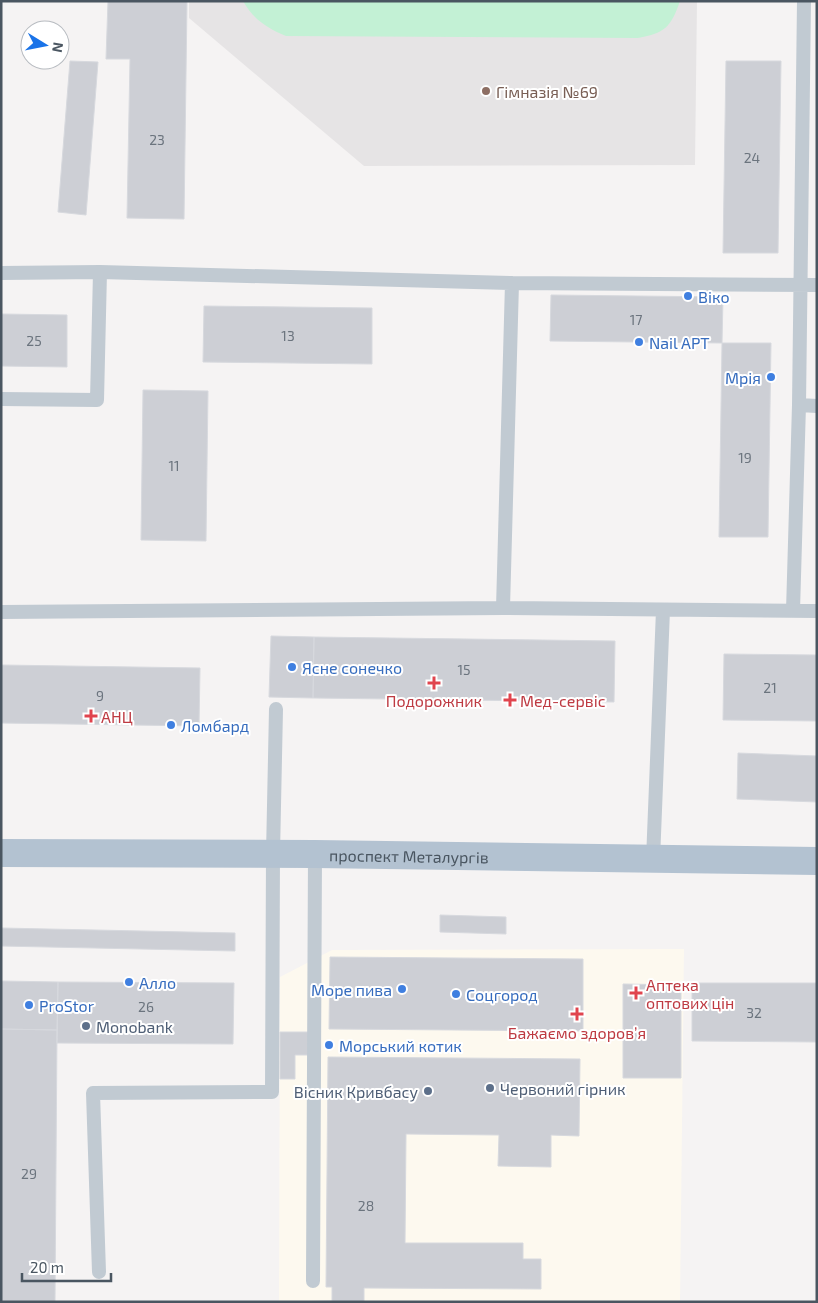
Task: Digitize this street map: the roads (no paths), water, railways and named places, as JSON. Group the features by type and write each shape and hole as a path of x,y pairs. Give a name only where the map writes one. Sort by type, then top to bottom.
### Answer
{"main road":[{"name":"проспект Металургів","path":"1,853 315,854 817,861"}],"lane":[{"path":"793,611 799,405 800,285 810,26 804,1"},
{"path":"1,273 100,272 512,283 817,285"},
{"path":"1,399 97,400 100,272"},
{"path":"503,608 512,283"},
{"path":"799,405 817,406"},
{"path":"1,612 503,608 817,611"},
{"path":"654,860 664,610"},
{"path":"99,1272 93,1093 272,1092 276,709"},
{"path":"313,1281 315,854"}],"place":[{"name":"Гімназія №69","path":"486,91"},
{"name":"Віко","path":"688,296"},
{"name":"Nail АРТ","path":"639,342"},
{"name":"Мрія","path":"771,377"},
{"name":"Ясне сонечко","path":"292,667"},
{"name":"Подорожник","path":"434,683"},
{"name":"Мед-сервіс","path":"510,700"},
{"name":"АНЦ","path":"91,716"},
{"name":"Ломбард","path":"171,725"},
{"name":"Алло","path":"129,982"},
{"name":"Море пива","path":"402,989"},
{"name":"Аптека оптових цін","path":"636,993"},
{"name":"Соцгород","path":"456,994"},
{"name":"ProStor","path":"29,1005"},
{"name":"Бажаємо здоровʼя","path":"577,1014"},
{"name":"Monobank","path":"86,1026"},
{"name":"Морський котик","path":"329,1045"},
{"name":"Червоний гірник","path":"490,1088"},
{"name":"Вісник Кривбасу","path":"428,1091"}]}
